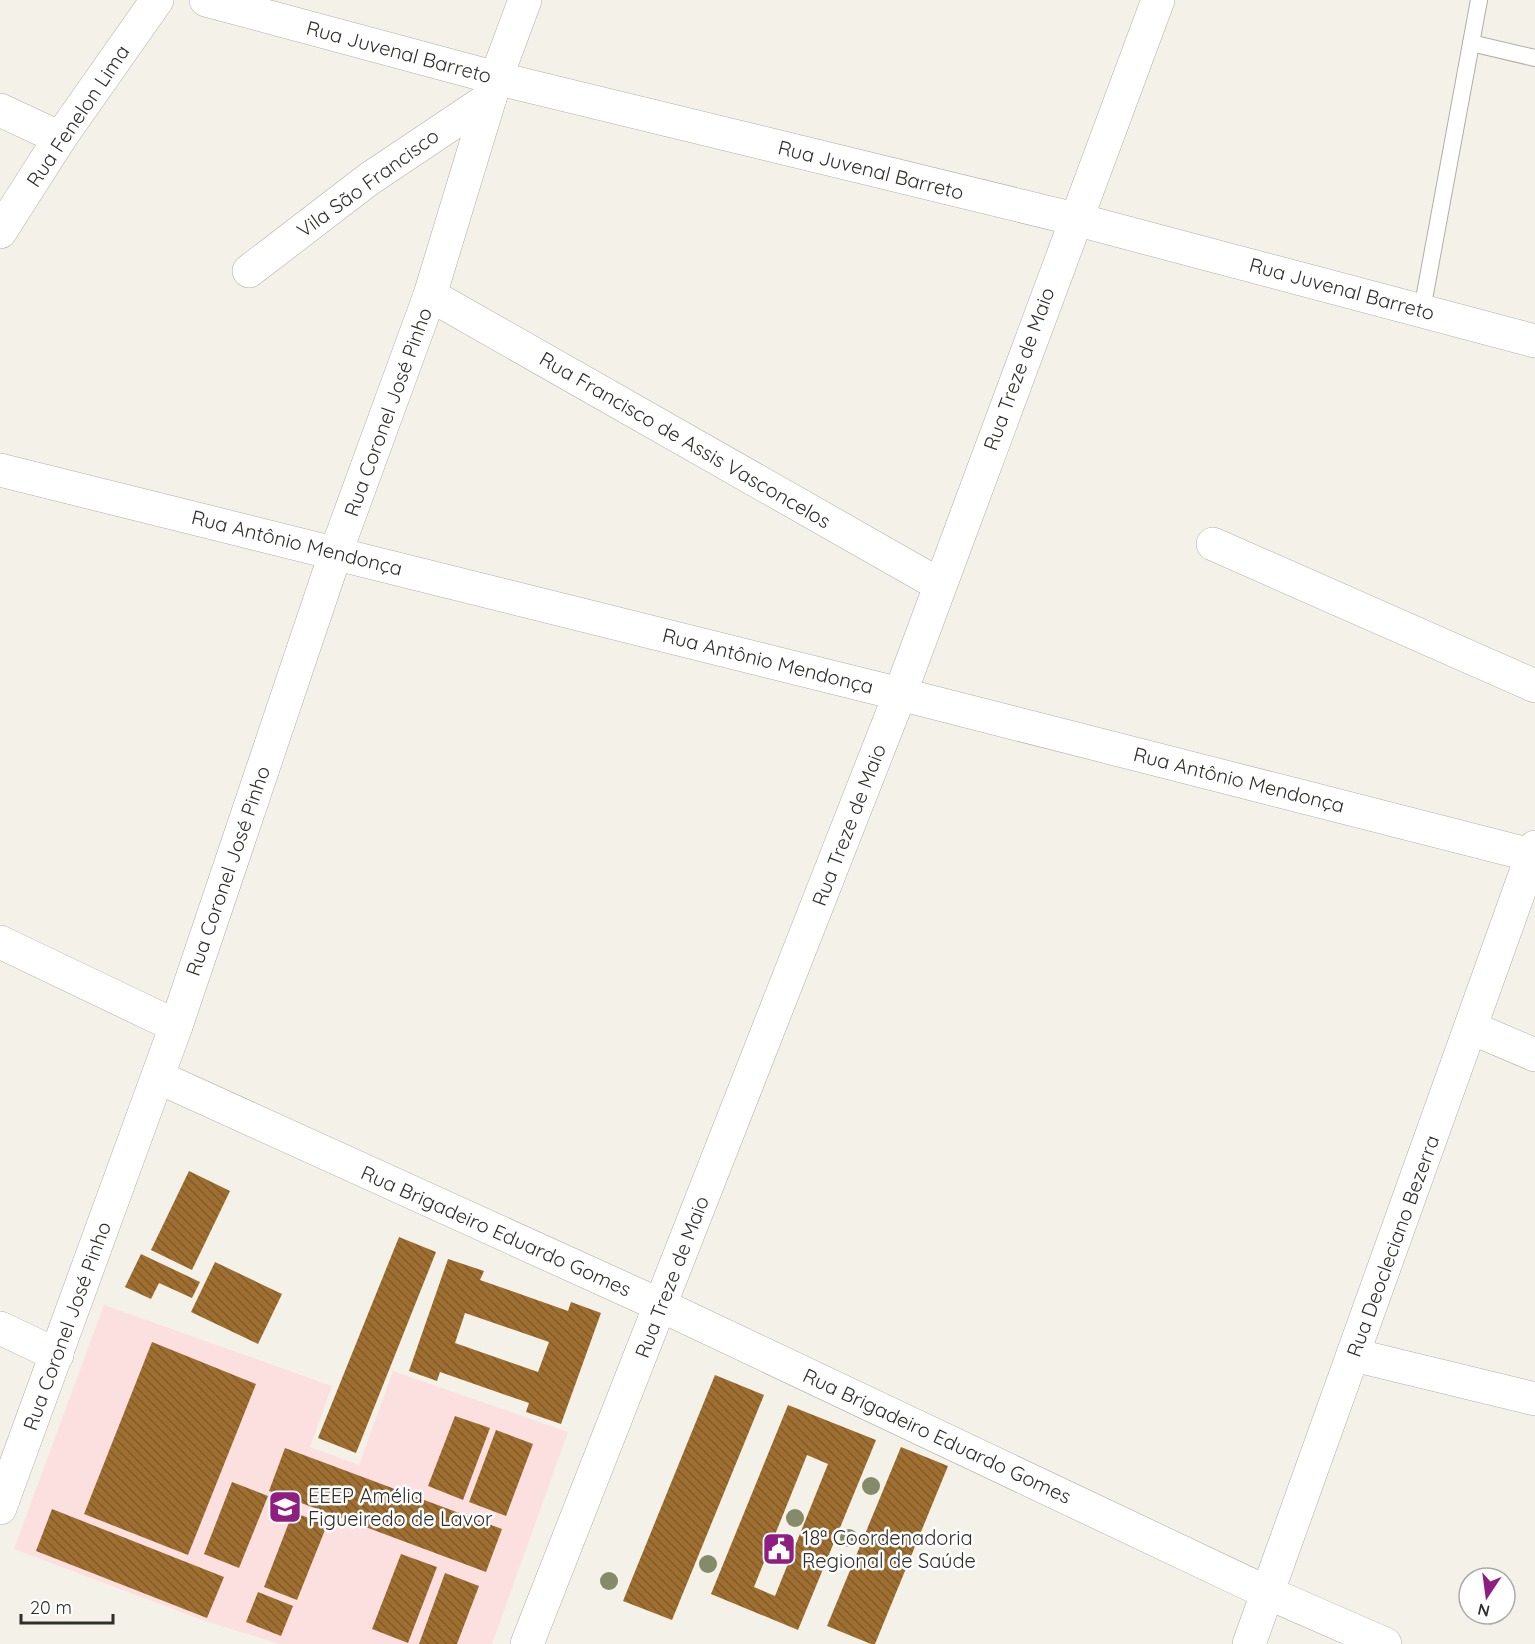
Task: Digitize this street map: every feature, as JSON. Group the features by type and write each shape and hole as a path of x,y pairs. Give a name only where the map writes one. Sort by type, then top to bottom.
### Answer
{"street":[{"name":"Rua Fenelon Lima","path":"0,232 60,138 157,0"},
{"name":"Rua Juvenal Barreto","path":"206,0 493,88 1075,219 1535,341"},
{"name":"Rua Coronel José Pinho","path":"176,1026 336,552 430,295 493,88 525,0"},
{"name":"Rua Treze de Maio","path":"527,1644 662,1306 900,694 1075,219 1149,3"},
{"name":"Vila São Francisco","path":"249,271 493,88"},
{"path":"0,110 60,138"},
{"name":"Rua Francisco de Assis Vasconcelos","path":"430,295 940,585"},
{"name":"Rua Antônio Mendonça","path":"0,470 336,552 1534,853"},
{"path":"1213,544 1535,686"},
{"name":"Rua Deocleciano Bezerra","path":"1249,1644 1534,853"},
{"path":"0,942 176,1026 158,1077"},
{"path":"1472,1028 1535,1055"},
{"name":"Rua Coronel José Pinho","path":"0,1508 158,1077"},
{"name":"Rua Brigadeiro Eduardo Gomes","path":"158,1077 662,1306 1268,1593 1385,1644"},
{"path":"0,1329 57,1355"},
{"path":"1354,1355 1535,1399"}],"lane":[{"path":"1422,310 1479,0"},
{"path":"1471,43 1535,58"}],"shaded area":[{"name":"EEEP Amélia Figueiredo de Lavor","path":"104,1305 332,1386 310,1447 359,1465 393,1371 568,1432 492,1644 280,1644 205,1621 14,1549"}],"building":[{"path":"189,1171 230,1191 192,1270 151,1250"},
{"path":"399,1237 436,1252 356,1453 318,1438"},
{"path":"141,1254 200,1282 192,1298 159,1283 151,1299 125,1287"},
{"path":"448,1259 484,1271 480,1280 568,1311 571,1302 601,1313 561,1424 526,1412 529,1403 440,1372 437,1381 409,1371","holes":["465,1313 549,1342 538,1372 455,1343"]},
{"path":"215,1262 282,1294 258,1344 191,1312"},
{"path":"152,1342 256,1384 188,1555 84,1514"},
{"path":"715,1375 764,1395 672,1620 623,1601"},
{"path":"788,1405 876,1440 798,1630 711,1594","holes":["807,1455 828,1464 775,1596 754,1587"]},
{"path":"455,1416 490,1428 463,1500 428,1486"},
{"path":"496,1430 533,1444 506,1516 469,1502"},
{"path":"901,1447 948,1466 875,1644 871,1644 827,1626"},
{"path":"285,1448 502,1529 486,1572 269,1491"},
{"path":"232,1482 268,1496 239,1568 204,1554"},
{"path":"52,1509 224,1577 207,1618 36,1551"},
{"path":"293,1512 327,1525 297,1600 264,1587"},
{"path":"401,1554 437,1567 408,1643 372,1629"},
{"path":"445,1573 479,1586 457,1644 419,1644"},
{"path":"258,1592 293,1606 281,1636 246,1622"}],"place":[{"name":"EEEP Amélia Figueiredo de Lavor","path":"285,1507"},
{"name":"18ª Coordenadoria Regional de Saúde","path":"779,1549"}]}
